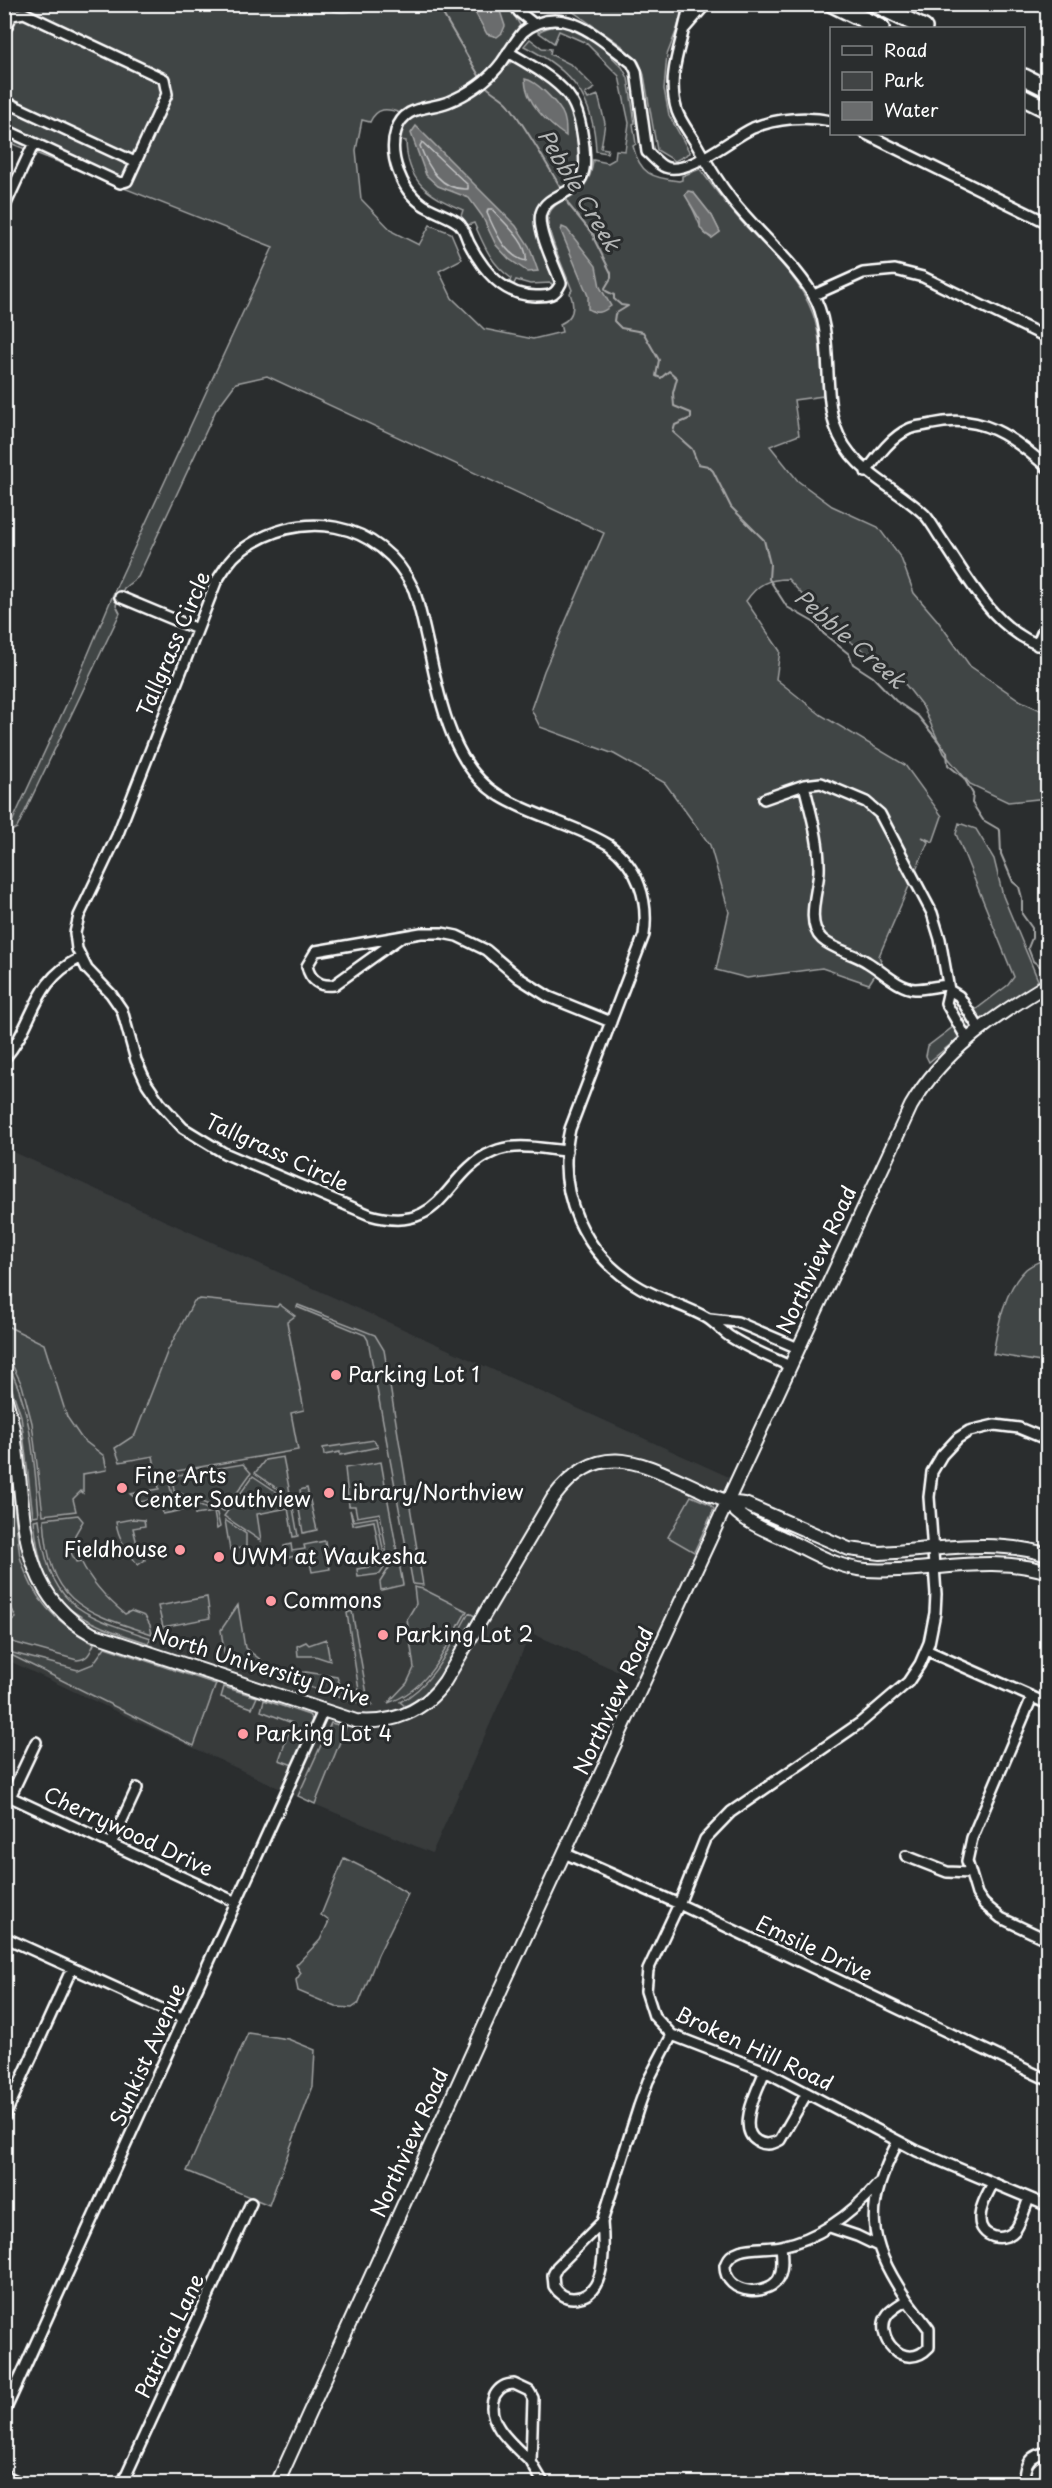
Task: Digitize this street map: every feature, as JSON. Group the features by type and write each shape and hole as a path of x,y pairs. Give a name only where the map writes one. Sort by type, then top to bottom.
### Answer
{"main road":[{"path":"832,4 879,27"},
{"path":"875,4 922,27"},
{"path":"1025,78 1047,89"},
{"path":"1025,99 1047,110"}],"street":[{"path":"514,4 519,12 534,24"},
{"path":"689,4 686,28 675,57 671,86 678,112 731,199 790,262 814,295 825,334 834,424 843,446 866,472 924,514 983,601 1008,628 1036,645 1047,648"},
{"path":"686,28 706,4"},
{"path":"4,32 12,15 24,14 164,79 167,94 127,181 120,183 4,129"},
{"path":"508,52 530,65 568,94 581,125 585,172 577,184 543,207 540,225 561,283 555,294 525,296 501,286 487,271 460,224 421,203 410,193 402,181 394,153 396,132 402,119 415,108 448,102 489,77 521,34 534,24 559,17 575,21 632,63 636,71 647,152 666,167 687,167 752,129 774,121 798,118 830,120"},
{"path":"4,101 135,162"},
{"path":"868,135 1047,223"},
{"path":"4,208 34,143"},
{"path":"814,295 863,273 895,270 925,277 1047,338"},
{"path":"866,472 883,450 908,429 952,419 992,427 1025,448 1047,468"},
{"name":"Tallgrass Circle","path":"567,1151 514,1147 499,1150 470,1166 448,1194 438,1204 422,1214 394,1219 370,1215 215,1149 183,1128 160,1103 144,1078 118,1002 80,958 75,933 79,916 117,836 216,582 236,554 276,531 305,525 332,526 353,532 386,552 404,572 414,590 448,726 453,742 466,765 484,785 506,800 609,845 627,863 639,882 645,905 644,935 577,1111 567,1151 570,1197 580,1226 597,1251 615,1271 631,1282 708,1318 730,1337 790,1366"},
{"path":"120,597 197,629"},
{"path":"1036,645 1047,619"},
{"path":"764,799 804,785 821,783 866,802 880,814 932,913 940,939 948,988 946,1003 967,1039"},
{"path":"804,785 818,843 819,871 814,918 815,929 821,938 834,947 865,960 898,983 912,989 948,988 959,996 980,1030"},
{"path":"401,937 334,985 321,985 309,974 307,966 316,951 401,937 432,932 466,939 486,950 519,978 549,997 611,1022"},
{"path":"4,1059 19,1038 45,985 61,969 80,958"},
{"name":"Northview Road","path":"277,2484 564,1853 911,1106 933,1073 967,1039 1047,984"},
{"name":"Tallgrass Circle","path":"708,1318 737,1322 798,1348"},
{"name":"North University Drive","path":"4,1394 15,1438 30,1561 41,1587 58,1610 77,1626 92,1634 356,1720 386,1721 411,1712 429,1700 445,1681 553,1498 570,1478 586,1468 614,1461 636,1462 728,1503 744,1504 863,1552 1004,1547 1047,1555"},
{"name":"Broken Hill Road","path":"1047,1440 1007,1425 983,1427 958,1438 942,1455 930,1480 929,1497 936,1602 926,1650 908,1682 868,1716 727,1816 705,1839 679,1904 648,1970 646,1980 646,1991 654,2016 672,2035 765,2071 898,2141 1047,2206"},
{"name":"North University Drive","path":"728,1503 738,1516 808,1550 837,1563 866,1570 1004,1564 1047,1572"},
{"path":"808,1550 817,1535"},
{"path":"1004,1547 1004,1564"},
{"path":"926,1650 1047,1704"},
{"path":"1032,1697 972,1838 967,1862 977,1894 984,1904 1001,1918 1047,1940"},
{"name":"Sunkist Avenue","path":"4,2413 323,1711"},
{"path":"8,1795 36,1742"},
{"path":"111,1844 137,1788"},
{"name":"Cherrywood Drive","path":"8,1795 236,1902"},
{"name":"Emsile Drive","path":"564,1853 679,1904 1047,2080"},
{"path":"906,1856 946,1872 970,1873"},
{"path":"4,1937 184,2019"},
{"path":"4,2118 72,1968"},
{"path":"602,2222 556,2267 553,2275 554,2286 566,2296 576,2298 583,2296 597,2281 604,2259 602,2222 648,2081 672,2035"},
{"path":"765,2071 747,2124 749,2133 756,2140 766,2144 780,2140 807,2093"},
{"path":"898,2141 879,2182 874,2217 878,2246 890,2275 930,2333 929,2347 915,2357 899,2354 884,2331 884,2322 889,2313 907,2300"},
{"path":"781,2247 780,2276 773,2285 766,2288 743,2290 728,2280 725,2265 734,2253 747,2249 781,2247 801,2241 830,2227 852,2211 879,2182"},
{"path":"993,2183 980,2215 982,2229 992,2236 1000,2238 1015,2231 1029,2198"},
{"name":"Patricia Lane","path":"122,2484 251,2203"},
{"path":"830,2227 878,2246"},
{"path":"1047,2334 1047,2351"},
{"path":"531,2462 532,2398 524,2387 510,2384 500,2389 493,2399 495,2420 506,2439 531,2462 544,2484"},
{"path":"1025,2484 1024,2473 1029,2461 1040,2454 1047,2453"},
{"path":"4,2475 23,2484"}],"shaded area":[{"path":"5,1148 729,1477 638,1680 531,1633 432,1853 302,1799 5,1659"}],"green space":[{"path":"315,4 333,11 345,12 362,5 508,5 520,25 507,47 488,69 467,87 444,98 415,105 400,113 391,110 379,111 370,122 362,120 356,150 361,199 393,232 419,245 430,225 451,233 462,259 439,271 452,298 484,329 533,339 562,332 560,324 571,315 573,307 570,293 572,290 548,225 551,211 585,184 593,160 608,163 615,159 616,150 625,151 629,123 619,76 586,43 559,31 554,43 538,32 560,25 570,26 595,40 613,54 612,57 622,67 628,78 635,123 633,124 636,144 633,146 639,163 654,176 679,181 682,180 682,176 700,169 735,214 791,275 807,300 816,324 820,344 823,396 794,400 799,435 770,446 798,481 832,506 878,527 901,558 914,593 938,621 970,666 1021,701 1047,713 1047,798 1008,802 970,784 944,753 923,707 895,671 849,641 788,579 774,580 764,584 755,590 746,601 780,651 776,679 821,715 905,765 942,816 933,842 922,837 928,842 879,956 882,964 869,984 822,968 747,978 716,970 729,912 710,845 665,783 614,754 540,727 531,709 544,671 604,533 267,376 236,383 216,410 138,577 124,588 116,605 120,613 17,828 7,833 73,690 118,583 273,247 5,141 4,5","holes":["693,192 712,216 720,232 711,238 701,227 690,204"]},
{"path":"580,5 684,5 667,55 664,89 669,115 690,153 675,161 657,150 644,75 639,62 621,45 572,11 573,9 579,10"},
{"path":"530,39 542,48 551,49 550,54 572,65 595,88 585,94 588,99 598,95 605,123 601,148 608,149 607,153 596,151 591,116 577,88 555,65 524,46"},
{"path":"514,61 531,70 562,96 572,111 575,123 580,159 578,174 567,186 542,203 535,219 538,236 553,272 553,288 551,283 530,284 516,280 513,286 509,284 511,278 493,260 474,223 468,225 461,216 463,210 430,193 415,177 407,155 406,141 400,140 407,121 414,116 458,104 488,84"},
{"path":"959,823 976,829 994,859 1003,896 1038,980 1031,989 957,1039 929,1062 926,1056 928,1046 1008,985 1014,977 956,834"},
{"path":"1047,1258 1047,1363 993,1354 1000,1320 1012,1287 1026,1269"},
{"path":"200,1299 277,1307 279,1304 295,1316 287,1322 304,1410 291,1413 298,1450 160,1474 159,1471 156,1472 153,1456 120,1462 115,1448 135,1435 168,1350 194,1301"},
{"path":"298,1305 375,1335 384,1350 423,1585 413,1584 368,1340 365,1335 297,1307"},
{"path":"5,1325 44,1344 67,1417 82,1439 104,1456 107,1470 83,1474 83,1493 81,1491 73,1499 76,1511 43,1515 32,1423 22,1385 5,1350"},
{"path":"4,1357 21,1394 26,1414 33,1454 39,1515 33,1516 21,1416 5,1369"},
{"path":"4,1419 20,1557 32,1586 47,1608 68,1627 94,1644 88,1655 81,1659 77,1660 5,1640 5,1626 16,1618 5,1594"},
{"path":"374,1440 378,1447 340,1455 340,1452 324,1455 323,1448"},
{"path":"283,1457 291,1498 255,1473 265,1460"},
{"path":"381,1462 403,1585 381,1590 380,1582 389,1568 380,1513 357,1517 355,1506 349,1506 345,1468"},
{"path":"243,1464 251,1473 224,1511 174,1491 172,1476"},
{"path":"253,1476 292,1502 298,1536 293,1537 288,1508 257,1514 261,1541 224,1516"},
{"path":"168,1478 172,1495 140,1502 130,1494 159,1489 158,1481"},
{"path":"307,1488 317,1530 303,1533 298,1503 302,1503 300,1490"},
{"path":"691,1496 710,1504 714,1509 694,1552 668,1537"},
{"path":"181,1498 217,1513 220,1527 217,1529 214,1512 195,1515 194,1508 163,1514 161,1501"},
{"path":"350,1510 354,1521 377,1517 386,1565 380,1574 358,1577 357,1569 382,1565 374,1521 353,1525"},
{"path":"78,1515 83,1521 75,1535 75,1546 69,1549 76,1562 81,1561 100,1590 125,1614 131,1611 145,1616 152,1634 105,1618 73,1599 61,1586 47,1547 44,1519"},
{"path":"39,1519 50,1570 59,1588 70,1601 103,1621 151,1638 148,1643 99,1625 80,1616 65,1605 53,1591 44,1572 34,1520"},
{"path":"132,1519 144,1520 145,1526 133,1528 137,1544 145,1560 138,1565 121,1540 116,1522"},
{"path":"225,1520 246,1534 246,1547 230,1550"},
{"path":"325,1541 330,1569 312,1572 308,1554 278,1559 278,1556 285,1554 284,1546 291,1544 292,1551 305,1549 304,1545"},
{"path":"414,1587 423,1589 467,1611 444,1652 426,1677 403,1697 388,1703 407,1683 414,1668 407,1619 416,1604"},
{"path":"207,1597 210,1618 163,1627 158,1606"},
{"path":"238,1605 245,1648 263,1664 258,1670 225,1659 221,1630"},
{"path":"352,1611 368,1700 373,1705 350,1701 360,1697 347,1613"},
{"path":"469,1613 475,1616 438,1679 417,1699 405,1706 400,1702 432,1675"},
{"path":"326,1639 330,1661 315,1656 298,1656 297,1646 306,1642 309,1645"},
{"path":"105,1647 216,1684 194,1746 9,1654 9,1652 78,1670 93,1664"},
{"path":"306,1672 337,1677 343,1692 341,1697 286,1680 296,1676 296,1673"},
{"path":"224,1687 257,1697 252,1708 221,1697"},
{"path":"264,1700 309,1715 312,1719 293,1765 279,1760 292,1723 261,1711"},
{"path":"331,1723 346,1727 315,1804 298,1796"},
{"path":"344,1858 408,1894 378,1955 359,2003 352,2008 336,2007 298,1991 296,1980 301,1973 296,1965 320,1940 329,1921 321,1915"},
{"path":"248,2033 288,2039 315,2050 313,2086 269,2205 187,2171"}],"water":[{"path":"471,5 498,5 505,26 502,33 497,37 487,34"},
{"path":"525,79 540,87 562,112 566,136 545,119 533,104"},
{"path":"416,126 516,226 529,246 538,271 528,272 509,259 496,245 482,216 469,198 438,186 426,175 411,133"},
{"path":"688,191 693,192 712,216 720,232 712,238 700,227 700,220 685,195"},
{"path":"562,227 567,229 596,266 600,287 611,306 603,311 595,312 588,309 588,296 561,231"}],"waterway":[{"name":"Pebble Creek","path":"437,4 481,79"},
{"name":"Pebble Creek","path":"484,84 509,105 563,191"},
{"name":"Pebble Creek","path":"566,196 568,204 595,237 611,273 606,291 614,295 614,299 621,305 628,306 615,314 614,321 621,328 643,332 659,360 656,376 661,378 669,371 677,378 673,393 674,406 691,413 691,418 675,425 673,432 692,449 698,464 708,466 713,471 731,507 764,540 770,564 769,579 787,607 815,623 824,634 849,654 853,664 873,677 896,701 918,716 947,752 948,765 964,778 973,794 972,803 983,820 1000,830 1001,854 1013,882 1019,887 1022,914 1032,928 1032,938 1028,948 1033,961 1042,968"}],"place":[{"name":"Parking Lot 1","path":"336,1375"},
{"name":"Fine Arts Center Southview","path":"122,1488"},
{"name":"Library/Northview","path":"329,1493"},
{"name":"Fieldhouse","path":"180,1550"},
{"name":"UWM at Waukesha","path":"219,1557"},
{"name":"Commons","path":"271,1601"},
{"name":"Parking Lot 2","path":"383,1635"},
{"name":"Parking Lot 4","path":"243,1734"}]}
